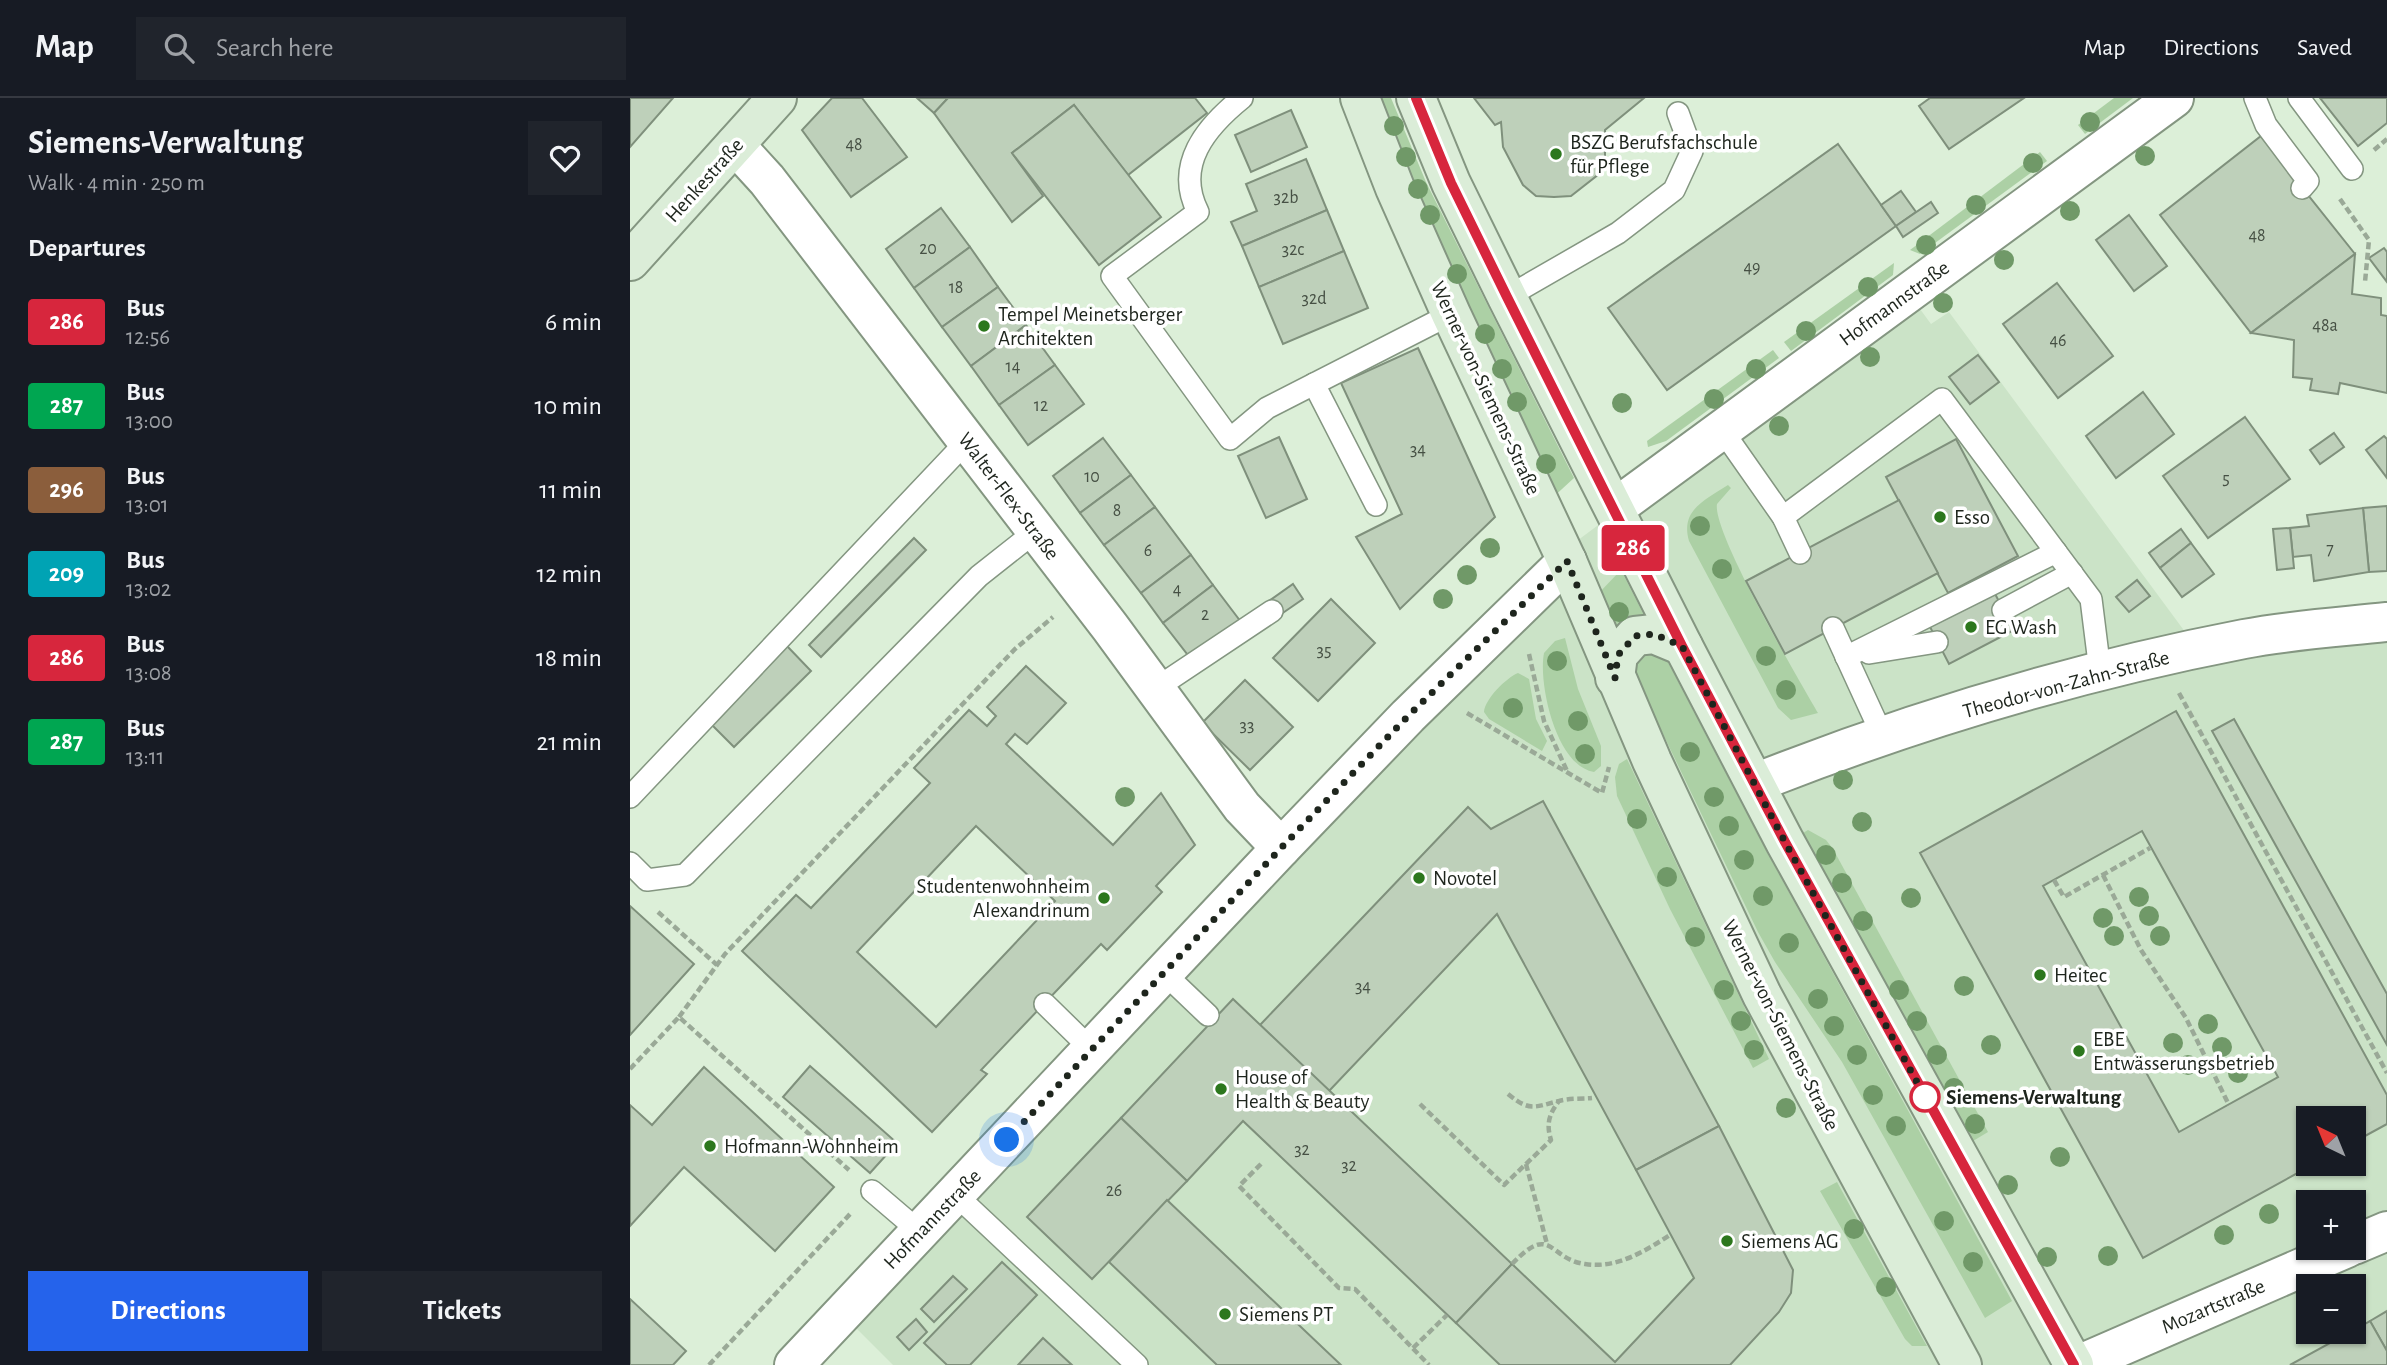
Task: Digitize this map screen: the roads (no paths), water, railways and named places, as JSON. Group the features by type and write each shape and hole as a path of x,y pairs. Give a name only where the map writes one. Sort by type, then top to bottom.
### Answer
{"main road":[{"name":"Henkestraße","path":"630,261 777,98"},
{"name":"Werner-von-Siemens-Straße","path":"1360,98 1395,188 1451,314 1567,561 1615,678 1762,995 1962,1365"},
{"path":"1416,98 1451,183 1682,646 2030,1291 2076,1365"},
{"path":"1615,678 1618,655 1635,636 1654,634 1682,646"}],"street":[{"name":"Hofmannstraße","path":"1615,509 2174,98"},
{"name":"Walter-Flex-Straße","path":"735,145 767,180 1036,531 1242,807 1281,848"},
{"name":"Hofmannstraße","path":"794,1365 1281,848 1567,561"},
{"name":"Theodor-von-Zahn-Straße","path":"1755,783 1883,737 2100,671 2246,638 2387,622"},
{"path":"2366,1240 2387,1231"},
{"name":"Mozartstraße","path":"2076,1365 2319,1260"}],"lane":[{"path":"1242,98 1220,115 1196,148 1189,193 1198,212 1112,276 1230,439 1267,408 1451,314"},
{"path":"2255,98 2266,125 2308,181 2302,188"},
{"path":"2299,98 2352,169"},
{"path":"1507,297 1618,233 1674,190 1692,151 1678,113"},
{"path":"1314,384 1376,505"},
{"path":"1783,517 1942,398 2091,599 2100,671"},
{"path":"1722,430 1783,517 1800,553"},
{"path":"630,797 967,441"},
{"path":"630,863 647,880 685,875 979,576 1036,531"},
{"path":"1846,657 2056,552"},
{"path":"2003,610 2072,573"},
{"path":"1155,689 1272,611"},
{"path":"1833,628 1883,737"},
{"path":"1846,657 1937,642"},
{"path":"1164,974 1208,1015"},
{"path":"1045,1004 1091,1050"},
{"path":"872,1191 920,1232"},
{"path":"956,1195 1138,1365"}],"place":[{"name":"BSZG Berufsfachschule für Pflege","path":"1556,154"},
{"name":"Tempel Meinetsberger Architekten","path":"984,326"},
{"name":"Esso","path":"1940,517"},
{"name":"EG Wash","path":"1971,627"},
{"name":"Novotel","path":"1419,878"},
{"name":"Studentenwohnheim Alexandrinum","path":"1104,898"},
{"name":"Heitec","path":"2040,975"},
{"name":"EBE Entwässerungsbetrieb","path":"2079,1051"},
{"name":"House of Health & Beauty","path":"1221,1089"},
{"name":"Siemens-Verwaltung","path":"1925,1097"},
{"name":"Hofmann-Wohnheim","path":"710,1146"},
{"name":"Siemens AG","path":"1727,1241"},
{"name":"Siemens PT","path":"1225,1314"}]}
